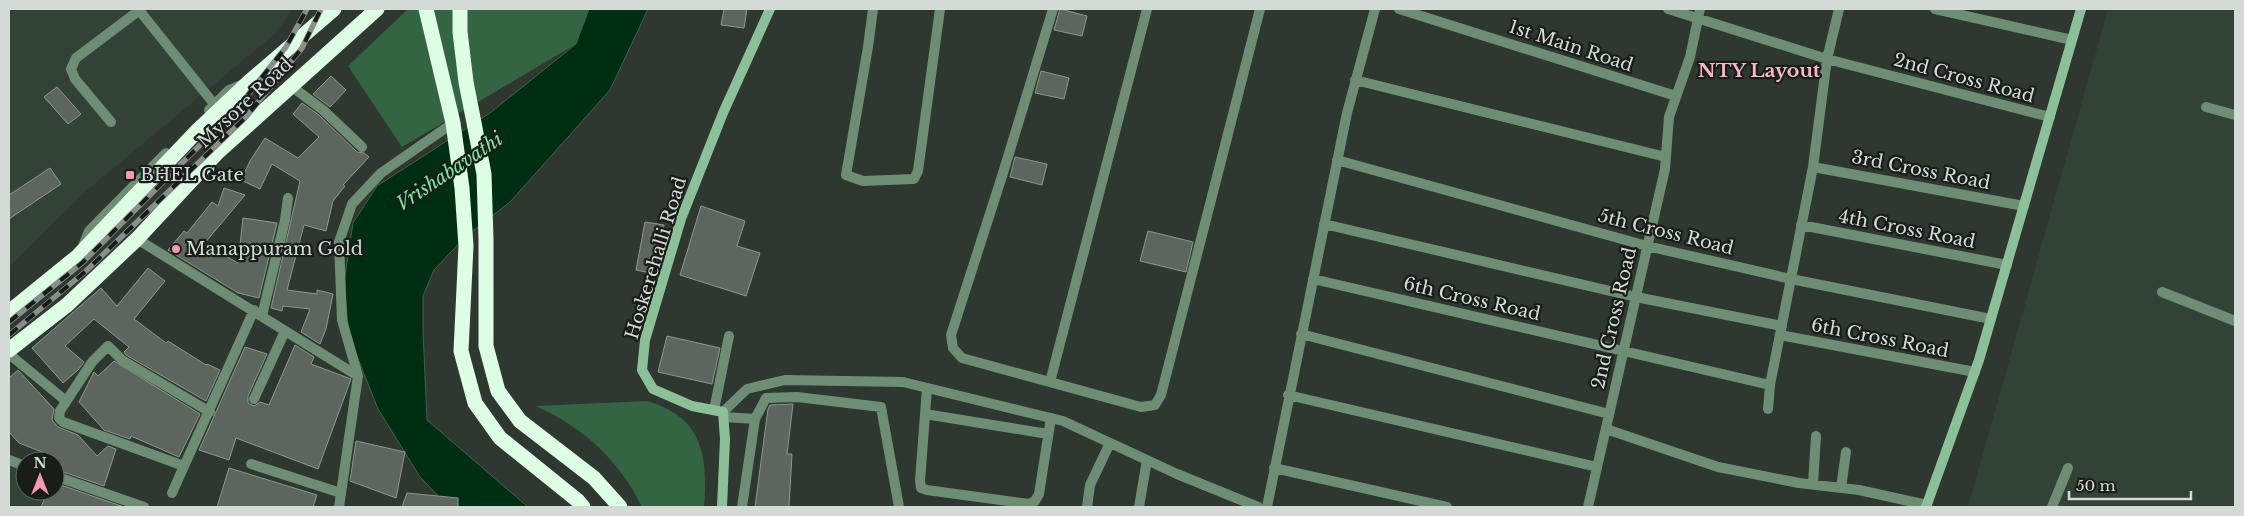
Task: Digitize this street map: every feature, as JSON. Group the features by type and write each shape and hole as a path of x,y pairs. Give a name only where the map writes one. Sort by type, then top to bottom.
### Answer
{"highway":[{"name":"Mysore Road","path":"9,312 78,256 217,107 334,9"},
{"name":"Mysore Road","path":"9,350 67,305 137,240 218,152 377,9"},
{"path":"426,9 454,130 462,188 466,246 461,351 475,403 500,438 577,500 583,507"},
{"path":"460,9 460,32 464,66 484,174 486,346 498,391 520,421 594,478 620,507"}],"street":[{"name":"Hoskerehalli Road","path":"720,413 692,406 653,389 642,370 645,340 681,219 723,113 770,9"},
{"path":"873,9 846,175 863,181 914,179 918,172 940,9"},
{"path":"1053,9 951,335 953,348 962,358 1140,407 1155,405 1161,396 1260,9"},
{"path":"1050,382 1147,9"},
{"path":"1267,507 1337,160 1375,9"},
{"name":"1st Main Road","path":"1399,9 1676,96"},
{"name":"2nd Cross Road","path":"1668,9 1827,59 2050,117"},
{"name":"2nd Cross Road","path":"1588,507 1666,157 1669,117 1690,57 1700,9"},
{"path":"1768,409 1770,385 1813,167 1827,59 1839,9"},
{"path":"1935,9 2072,40"},
{"path":"1606,429 1718,467 1842,488 1926,506 1975,372 2081,9"},
{"path":"111,122 75,79 71,69 76,58 140,10 217,107"},
{"path":"1356,80 1666,157"},
{"path":"291,86 323,110 362,147"},
{"path":"2206,107 2235,115"},
{"path":"339,507 358,376 342,320 339,242 352,204 381,173 454,130"},
{"name":"5th Cross Road","path":"1337,160 1647,246 1791,279 1991,319"},
{"name":"3rd Cross Road","path":"1813,167 2024,206"},
{"path":"172,493 258,313 283,229 288,198"},
{"name":"6th Cross Road","path":"1324,224 1781,331 1975,372"},
{"name":"4th Cross Road","path":"1802,225 2007,265"},
{"path":"137,240 358,376"},
{"name":"6th Cross Road","path":"1313,279 1770,385"},
{"path":"2162,292 2235,322"},
{"path":"254,399 285,331"},
{"path":"1301,334 1609,414"},
{"path":"722,507 726,439 720,413 730,336"},
{"path":"184,466 63,422 59,418 60,411 92,362 108,346 122,360 210,412"},
{"path":"9,354 66,401"},
{"path":"720,413 747,389 785,380 903,382 1063,421 1147,460 1258,507"},
{"path":"928,388 920,481 921,488 928,490 1029,504 1036,501 1039,494 1050,418"},
{"path":"1288,396 1597,467"},
{"path":"742,507 755,419 766,398 797,397 881,407 899,507"},
{"path":"720,413 755,419"},
{"path":"925,414 1048,434"},
{"path":"1813,484 1816,436"},
{"path":"1087,507 1090,485 1110,443"},
{"path":"1842,488 1846,452"},
{"path":"1139,507 1147,460"},
{"path":"251,464 341,493"},
{"path":"1274,468 1447,507"},
{"path":"2052,507 2068,468"},
{"path":"65,479 144,507"}],"shaded area":[{"path":"9,9 292,9 277,32 86,191 9,267"},
{"path":"408,9 589,9 576,44 402,147 348,66"},
{"path":"2108,9 2235,9 2235,507 1968,507"},
{"path":"647,401 666,408 680,417 691,428 698,441 705,471 704,507 642,507 622,474 598,447 570,424 536,406"},
{"path":"9,463 15,465 15,501 65,501 65,483 134,507 9,507"}],"water":[{"name":"Vrishabavathi","path":"589,9 648,9 610,90 510,202 465,237 434,270 423,296 427,420 528,507 449,507 420,477 378,409 349,336 344,282 353,223 377,186 490,113 576,44"}],"building":[{"path":"724,9 747,9 744,28 721,25"},
{"path":"1060,9 1087,16 1082,36 1054,30"},
{"path":"1041,71 1069,78 1064,99 1035,93"},
{"path":"331,76 346,90 330,107 313,94"},
{"path":"57,87 81,114 68,124 44,97"},
{"path":"302,103 319,115 357,152 364,153 369,157 343,185 345,186 333,201 326,231 304,225 287,290 317,294 317,290 333,294 326,329 320,344 301,332 310,309 283,306 282,311 271,308 300,181 272,164 260,189 241,180 250,161 265,138 298,158 319,137 293,114"},
{"path":"1015,157 1047,164 1042,185 1010,177"},
{"path":"50,168 61,184 9,219 9,195"},
{"path":"224,188 245,195 204,244 238,263 243,218 277,223 259,298 238,293 168,250 184,231 187,233 212,202 218,206"},
{"path":"701,206 745,221 737,246 760,253 746,296 680,275"},
{"path":"645,222 664,225 655,274 636,270"},
{"path":"1148,231 1193,242 1186,272 1140,261"},
{"path":"148,268 165,281 134,319 166,343 168,341 206,365 220,370 206,401 126,355 124,352 129,347 94,319 65,346 84,362 63,383 32,348 101,288 117,306"},
{"path":"667,336 720,348 712,384 658,372"},
{"path":"295,345 314,357 311,364 351,379 318,469 236,438 229,460 199,450 245,347 267,354 248,396 248,403 254,406 260,402 269,405"},
{"path":"114,361 200,414 179,457 131,436 130,439 104,430 79,402 94,372 98,376"},
{"path":"18,370 54,409 52,420 58,427 78,435 97,456 108,446 116,449 104,486 65,472 65,451 40,451 19,443 9,432 9,378"},
{"path":"793,404 787,454 792,454 789,507 755,507 768,409 770,405"},
{"path":"356,441 405,452 396,498 350,481"},
{"path":"229,468 317,495 313,507 217,507"},
{"path":"65,486 124,507 41,507 44,501 65,501"},
{"path":"407,493 458,498 458,507 402,507"}],"railway":[{"path":"9,322 82,263 239,106 286,47 307,9"},
{"path":"9,335 86,271 246,117 302,48 321,9"}],"place":[{"name":"BHEL Gate","path":"130,175"},
{"name":"Manappuram Gold","path":"176,249"}],"district":[{"name":"NTY Layout","path":"1759,70"}]}
